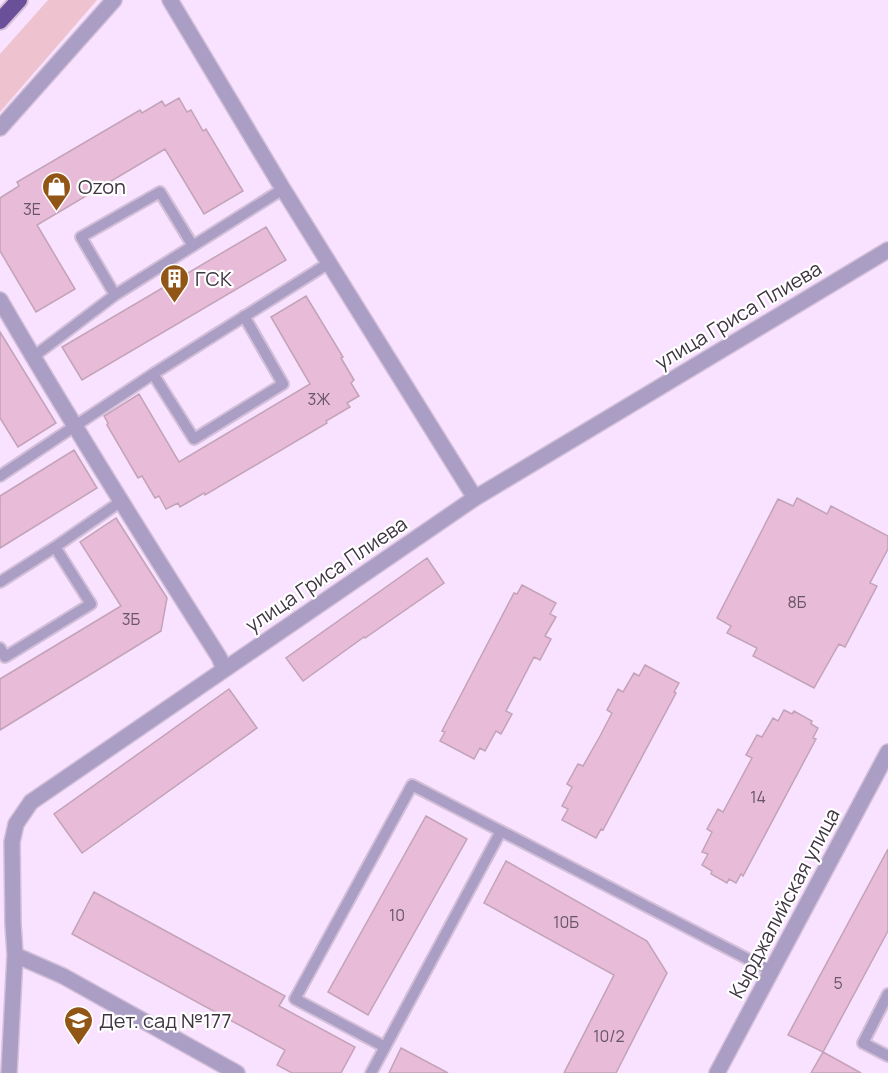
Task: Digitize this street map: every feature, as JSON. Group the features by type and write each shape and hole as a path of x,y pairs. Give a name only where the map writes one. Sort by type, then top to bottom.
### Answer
{"highway":[{"path":"0,21 19,0"}],"street":[{"path":"0,128 114,0"},
{"path":"170,0 328,263 475,498"},
{"name":"улица Гриса Плиева","path":"9,1073 15,955 12,842 16,824 31,802 475,498 888,250"},
{"path":"0,300 74,427 219,657 224,669"},
{"name":"Кырджалийская улица","path":"717,1073 888,752"},
{"path":"0,831 12,842"},
{"path":"15,955 63,976 237,1073"}],"lane":[{"path":"33,357 115,295 283,189"},
{"path":"115,295 81,237 160,192 193,246"},
{"path":"2,471 328,263"},
{"path":"153,374 195,439 283,384 244,316"},
{"path":"0,582 120,502"},
{"path":"0,648 5,657 91,603 55,547"},
{"path":"385,1047 295,999 412,785 771,971"},
{"path":"372,1073 501,831"},
{"path":"888,994 862,1043 888,1056"}],"shaded area":[{"path":"48,0 97,0 0,112 0,54"}],"building":[{"path":"179,98 187,112 191,110 203,131 206,129 243,191 204,214 165,149 37,225 75,289 36,312 0,251 0,198 19,186 17,182 140,110 142,113 162,101 165,106"},
{"name":"ГСК","path":"266,227 286,260 82,380 62,347"},
{"path":"306,296 343,357 341,358 354,380 351,383 359,396 347,403 350,407 326,421 327,423 205,495 204,493 180,507 178,503 166,509 159,496 155,498 142,476 138,478 104,416 139,394 179,462 310,384 271,317"},
{"path":"0,332 56,423 18,447 0,418"},
{"path":"74,450 97,488 0,548 0,496"},
{"path":"797,498 827,514 831,506 888,536 888,549 870,583 877,586 845,647 839,644 814,688 753,656 757,648 727,633 731,626 717,618 778,499 793,506"},
{"path":"116,518 167,598 161,631 0,730 0,679 121,606 80,542"},
{"path":"427,558 444,583 303,681 286,658"},
{"path":"522,585 556,603 550,614 556,617 545,636 551,639 540,660 534,657 506,711 512,714 501,734 496,731 485,751 480,748 474,759 440,741 445,732 442,731 514,593 517,594"},
{"path":"645,665 679,683 674,692 676,693 603,830 601,829 596,838 562,820 568,809 562,806 572,787 567,784 578,764 583,766 600,736 612,713 607,710 618,689 623,692 634,673 639,676"},
{"path":"229,689 257,728 82,853 54,814"},
{"path":"784,710 792,714 794,711 812,721 811,724 818,728 813,738 816,739 743,876 741,874 736,883 729,879 727,883 711,874 712,871 702,865 708,854 702,852 712,832 707,829 718,809 723,812 752,758 746,755 757,735 762,737 773,718 778,721"},
{"path":"426,816 467,839 368,1015 328,992"},
{"path":"888,849 888,931 823,1052 788,1035"},
{"path":"506,861 647,941 667,973 616,1073 564,1073 614,975 484,903"},
{"path":"94,892 285,996 279,1006 355,1047 341,1073 292,1073 277,1065 285,1050 72,934"},
{"path":"401,1048 448,1073 389,1073"},
{"path":"823,1052 861,1073 811,1073"}],"place":[{"name":"Ozon","path":"57,212"},
{"name":"ГСК","path":"174,304"},
{"name":"Дет. сад №177","path":"78,1046"}]}
